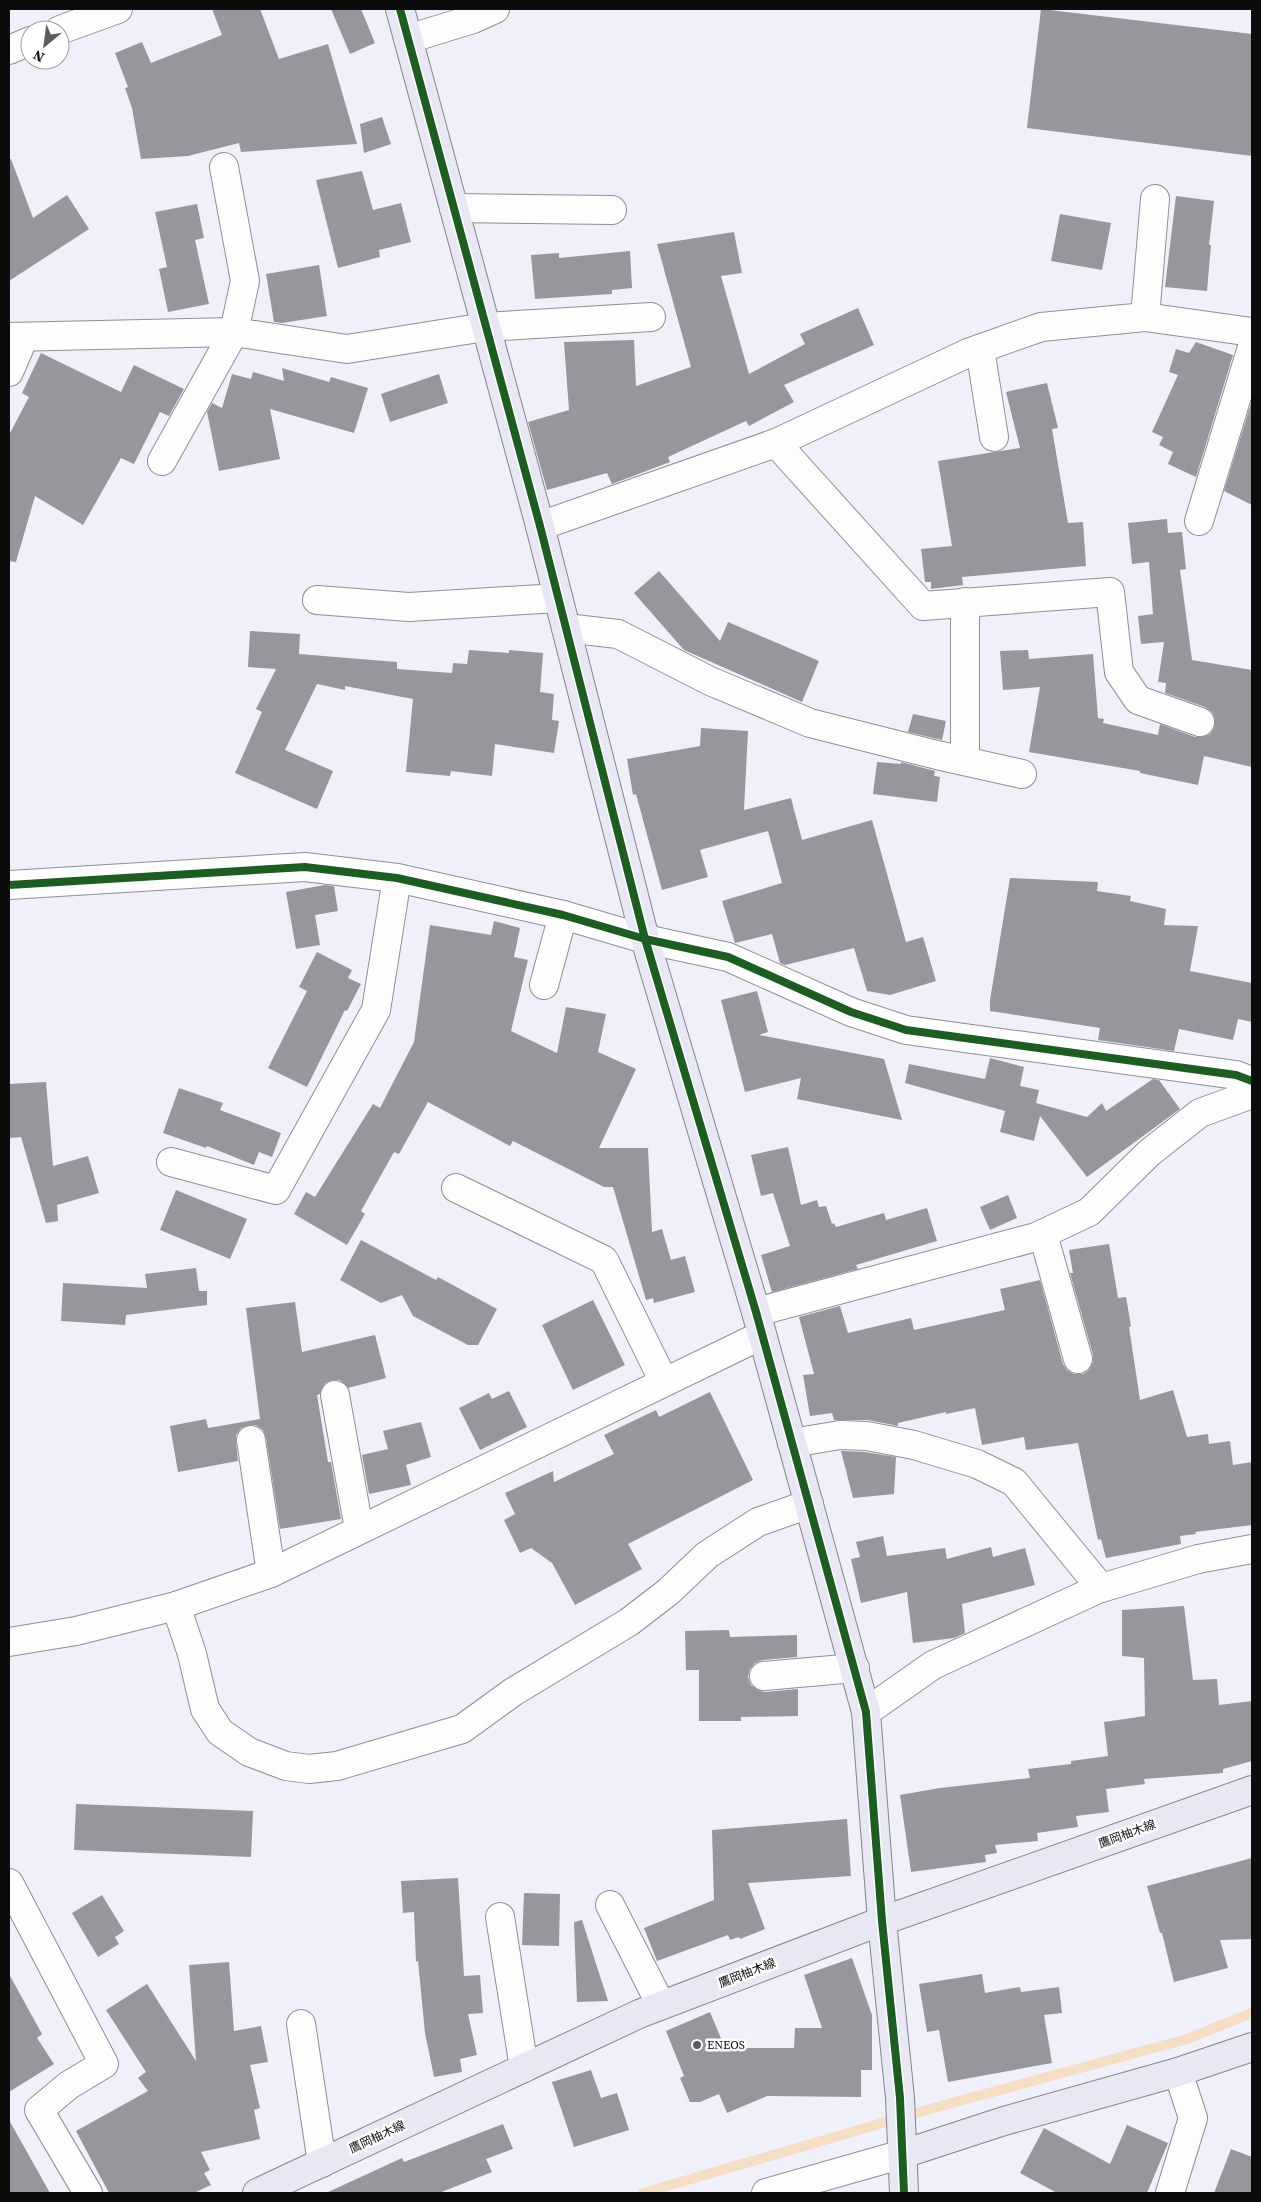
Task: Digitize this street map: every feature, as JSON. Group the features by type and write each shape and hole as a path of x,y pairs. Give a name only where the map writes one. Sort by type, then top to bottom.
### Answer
{"street":[{"path":"70,26 118,9"},
{"path":"400,9 540,526 645,939 759,1324 866,1712 882,1921 900,2102 904,2193"},
{"path":"408,39 473,19 495,9"},
{"path":"162,461 234,332 245,281 224,167"},
{"path":"1145,317 1156,199"},
{"path":"454,208 612,210"},
{"path":"9,372 16,337 234,332 347,349 485,327 651,317"},
{"path":"540,526 776,442 980,349 1041,326 1145,317 1252,332"},
{"path":"1199,521 1252,347"},
{"path":"980,349 994,437"},
{"path":"776,442 923,606 1110,592 1119,672 1138,700 1200,722"},
{"path":"317,600 409,607 558,598"},
{"path":"965,602 965,761"},
{"path":"566,628 618,634 710,681 810,723 1022,774"},
{"path":"9,885 306,867 397,878 563,916 645,939 728,957 851,1012 906,1030 1236,1075 1252,1081"},
{"path":"171,1162 276,1190 376,1010 397,878"},
{"path":"544,985 563,916"},
{"path":"9,1642 76,1631 176,1606 271,1573 664,1382 759,1324 1043,1234 1089,1212 1149,1153 1200,1113 1252,1094"},
{"path":"456,1188 604,1260 664,1382"},
{"path":"1043,1234 1078,1359"},
{"path":"335,1395 359,1529"},
{"path":"792,1443 840,1435 867,1436 914,1445 977,1464 1014,1482 1101,1588"},
{"path":"251,1440 271,1573"},
{"path":"176,1606 192,1654 205,1709 220,1732 249,1752 286,1766 308,1769 337,1766 462,1729 513,1692 628,1622 668,1592 707,1555 758,1522 808,1504"},
{"path":"866,1712 933,1665 1101,1588 1198,1559 1252,1550"},
{"path":"764,1676 854,1668"},
{"name":"鷹岡柚木線","path":"256,2193 661,2005 882,1921 1252,1790"},
{"path":"9,1883 104,2064 69,2085 39,2110 88,2193"},
{"path":"610,1905 661,2005"},
{"path":"500,1917 524,2068"},
{"path":"300,2024 322,2163"},
{"path":"766,2193 903,2148 1178,2072 1252,2047"},
{"path":"1170,2193 1193,2118 1178,2072"}],"building":[{"path":"212,9 260,9 279,59 328,44 357,144 241,152 239,143 188,156 141,159 132,108 125,88 128,87 115,53 142,42 151,63 222,35"},
{"path":"331,9 361,9 375,43 350,54"},
{"path":"1041,9 1252,34 1252,156 1027,128"},
{"path":"382,117 391,144 364,153 360,124"},
{"path":"11,159 33,218 67,195 89,229 9,281 9,160"},
{"path":"362,171 373,210 401,203 411,242 379,250 380,257 338,268 316,180"},
{"path":"1176,196 1214,201 1209,245 1211,245 1207,291 1165,287"},
{"path":"197,204 204,238 195,240 209,304 168,312 159,269 167,267 155,212"},
{"path":"1060,214 1111,223 1102,270 1051,261"},
{"path":"734,232 742,273 721,276 749,374 805,344 800,334 858,308 874,345 784,385 794,402 749,426 746,421 668,457 670,462 612,484 607,473 547,490 528,422 569,410 564,342 634,340 636,386 691,367 657,244"},
{"path":"630,251 632,288 612,290 612,294 535,299 531,255 559,253 559,258"},
{"path":"319,265 327,316 282,323 274,322 266,274"},
{"path":"1196,342 1233,355 1196,477 1168,464 1173,452 1159,445 1163,437 1152,432 1178,375 1169,372 1176,349 1189,353"},
{"path":"41,353 121,392 134,365 184,389 169,416 160,412 134,464 121,458 83,525 35,496 16,562 9,561 9,435 29,397 22,393"},
{"path":"282,368 329,382 331,377 368,388 354,433 270,409 280,459 219,471 207,412 212,403 222,408 232,374 251,379 253,372 284,381"},
{"path":"439,374 448,403 390,422 381,394"},
{"path":"1047,383 1058,428 1052,429 1068,523 1083,522 1086,566 962,577 963,585 931,589 931,582 925,582 921,549 952,546 938,461 1020,448 1006,392"},
{"path":"1252,400 1252,505 1224,491"},
{"path":"1167,519 1168,533 1182,532 1186,569 1180,570 1192,660 1252,670 1252,767 1204,756 1198,785 1140,773 1140,771 1029,752 1040,687 1003,690 1000,651 1028,650 1029,659 1093,654 1098,718 1104,719 1103,723 1158,735 1160,724 1195,737 1210,734 1214,728 1215,719 1212,712 1205,707 1165,693 1166,683 1158,682 1164,642 1141,644 1138,616 1153,614 1149,562 1132,564 1128,523"},
{"path":"659,571 720,641 728,622 819,661 802,702 684,650 634,593"},
{"path":"250,631 300,634 299,654 397,662 397,669 452,673 453,663 467,664 469,650 509,653 509,650 543,653 540,692 554,694 552,720 559,721 554,753 495,744 492,776 451,771 450,776 406,772 413,699 345,686 345,690 317,684 285,750 333,771 317,809 235,773 262,712 256,709 276,669 248,667"},
{"path":"913,714 946,721 942,740 908,732"},
{"path":"701,728 748,731 744,810 791,798 802,840 872,820 906,942 923,937 936,981 890,995 867,991 854,948 785,965 780,963 772,934 735,943 722,901 782,883 768,831 700,850 708,877 662,890 636,794 633,795 627,759 700,746"},
{"path":"877,762 901,764 901,762 935,771 934,776 940,777 937,802 873,794"},
{"path":"1010,878 1098,882 1097,891 1131,896 1130,901 1166,909 1164,925 1198,926 1190,971 1252,983 1252,1022 1238,1019 1233,1040 1179,1029 1174,1051 1098,1040 1100,1028 990,1011 990,1000"},
{"path":"325,885 334,886 338,911 315,915 320,945 296,949 286,892"},
{"path":"494,921 520,928 514,957 528,960 511,1031 557,1053 566,1007 606,1014 598,1052 636,1069 599,1148 648,1148 652,1232 662,1229 671,1260 685,1256 695,1292 654,1303 653,1298 646,1300 613,1187 604,1187 513,1141 510,1146 428,1102 399,1154 394,1152 361,1211 365,1214 347,1245 294,1214 306,1192 315,1197 373,1104 380,1108 414,1042 430,925 491,935"},
{"path":"317,952 352,970 348,978 361,984 347,1011 345,1010 307,1087 268,1068 307,991 299,987"},
{"path":"757,991 768,1032 759,1035 884,1059 902,1120 797,1099 801,1078 745,1092 721,1000"},
{"path":"990,1058 1024,1067 1020,1086 1039,1090 1036,1103 1087,1117 1102,1103 1106,1111 1153,1079 1159,1080 1180,1109 1087,1177 1040,1116 1034,1141 1000,1132 1005,1111 905,1083 909,1064 985,1079"},
{"path":"46,1082 53,1166 88,1156 99,1193 57,1205 58,1221 46,1223 21,1137 9,1138 9,1084"},
{"path":"179,1088 223,1103 220,1110 281,1133 272,1157 259,1152 254,1165 207,1146 206,1148 163,1133"},
{"path":"788,1147 801,1205 817,1200 819,1207 826,1206 832,1224 834,1223 836,1227 884,1213 886,1220 927,1208 937,1241 856,1265 858,1269 772,1292 761,1255 790,1246 773,1193 761,1196 751,1155"},
{"path":"176,1190 247,1219 230,1259 160,1230"},
{"path":"1008,1195 1017,1218 990,1230 980,1207"},
{"path":"361,1240 436,1280 438,1277 497,1309 478,1345 468,1345 413,1316 402,1295 381,1303 340,1280"},
{"path":"1109,1244 1118,1298 1126,1297 1140,1400 1173,1390 1187,1437 1208,1434 1209,1444 1230,1441 1233,1465 1252,1462 1252,1525 1195,1532 1196,1534 1180,1536 1181,1544 1106,1558 1101,1539 1098,1540 1078,1443 1026,1450 1024,1437 982,1445 975,1408 946,1414 946,1412 898,1423 898,1426 868,1420 834,1420 832,1413 810,1416 803,1375 814,1374 799,1317 840,1306 848,1333 911,1318 914,1330 1005,1310 1000,1289 1040,1280 1063,1364 1067,1370 1074,1374 1083,1374 1089,1370 1093,1362 1093,1355 1070,1273 1073,1273 1069,1250"},
{"path":"196,1268 199,1291 207,1291 207,1305 126,1315 125,1325 61,1321 63,1283 147,1288 145,1274"},
{"path":"593,1300 625,1365 573,1390 542,1325"},
{"path":"295,1302 302,1352 375,1335 386,1378 348,1388 340,1380 332,1380 325,1383 320,1394 317,1395 328,1462 331,1462 341,1519 280,1529 266,1438 263,1430 256,1425 241,1428 236,1435 238,1461 178,1472 170,1426 206,1419 208,1428 260,1419 246,1308"},
{"path":"509,1391 527,1427 480,1450 459,1408 489,1393 492,1399"},
{"path":"710,1392 753,1480 628,1544 642,1569 575,1605 552,1563 531,1548 520,1553 504,1520 515,1514 505,1493 553,1471 554,1482 614,1454 604,1435 656,1410 659,1417"},
{"path":"421,1422 431,1457 406,1465 411,1485 369,1494 362,1455 388,1449 383,1431"},
{"path":"841,1451 865,1452 896,1457 894,1494 853,1498"},
{"path":"883,1536 887,1556 945,1548 947,1559 991,1547 993,1557 1025,1548 1035,1585 962,1604 965,1633 954,1638 913,1643 907,1592 861,1603 851,1559 860,1557 856,1542"},
{"path":"1184,1606 1193,1680 1217,1679 1219,1705 1252,1701 1252,1761 1223,1769 1223,1773 1144,1779 1145,1784 1106,1789 1109,1812 1076,1816 1078,1827 1037,1833 1038,1841 995,1845 997,1853 985,1855 986,1862 911,1872 900,1795 940,1788 1030,1778 1028,1769 1071,1764 1071,1761 1108,1756 1104,1722 1145,1716 1144,1658 1122,1656 1122,1610"},
{"path":"729,1630 730,1637 797,1635 797,1657 763,1660 755,1663 750,1669 748,1677 751,1685 765,1692 798,1689 798,1716 741,1717 741,1721 699,1721 699,1670 686,1670 685,1631"},
{"path":"76,1804 253,1811 251,1857 74,1850"},
{"path":"847,1819 851,1876 748,1883 765,1929 740,1939 739,1937 730,1940 728,1935 657,1961 644,1928 714,1900 712,1830"},
{"path":"1252,1858 1252,1939 1220,1940 1228,1968 1174,1982 1162,1933 1160,1933 1147,1886"},
{"path":"458,1878 464,1976 480,1975 483,2013 468,2014 477,2055 460,2059 462,2072 434,2077 425,2033 418,1961 416,1962 414,1912 403,1913 401,1881"},
{"path":"524,1893 560,1894 559,1946 522,1945"},
{"path":"102,1895 124,1931 115,1937 119,1944 98,1957 72,1913"},
{"path":"582,1920 608,2001 577,2002 574,1922"},
{"path":"852,1958 872,2015 872,2070 861,2070 861,2097 767,2096 727,2113 719,2094 700,2102 690,2102 680,2078 684,2076 666,2031 710,2012 725,2048 794,2048 795,2028 822,2028 804,1975"},
{"path":"229,1962 234,2031 261,2026 268,2062 250,2065 260,2108 254,2110 260,2139 201,2152 210,2170 204,2173 211,2185 194,2193 109,2193 76,2131 148,2091 138,2078 146,2072 106,2010 147,1984 196,2061 189,1965"},
{"path":"9,1974 42,2034 37,2038 54,2064 9,2092"},
{"path":"982,1974 985,1993 1020,1987 1021,1992 1059,1987 1062,2013 1044,2015 1052,2063 948,2082 939,2030 927,2032 919,1984"},
{"path":"591,2070 601,2098 617,2093 629,2130 574,2147 552,2082"},
{"path":"9,2120 50,2193 9,2193"},
{"path":"503,2124 513,2149 486,2159 492,2172 439,2193 326,2193 402,2158 404,2162"},
{"path":"1127,2125 1168,2143 1147,2193 1057,2193 1020,2173 1044,2128 1110,2164"},
{"path":"1231,2149 1252,2157 1252,2193 1214,2193"}],"waterway":[{"path":"643,2193 941,2106 1187,2039 1252,2013"}],"cycle path":[{"path":"400,9 540,526 645,939 756,1312 866,1712 882,1921 900,2098 904,2193"},
{"path":"9,885 305,867 397,878 563,915 645,939 728,957 851,1012 906,1030 1236,1075 1252,1081"}],"place":[{"name":"ENEOS","path":"697,2045"}]}
